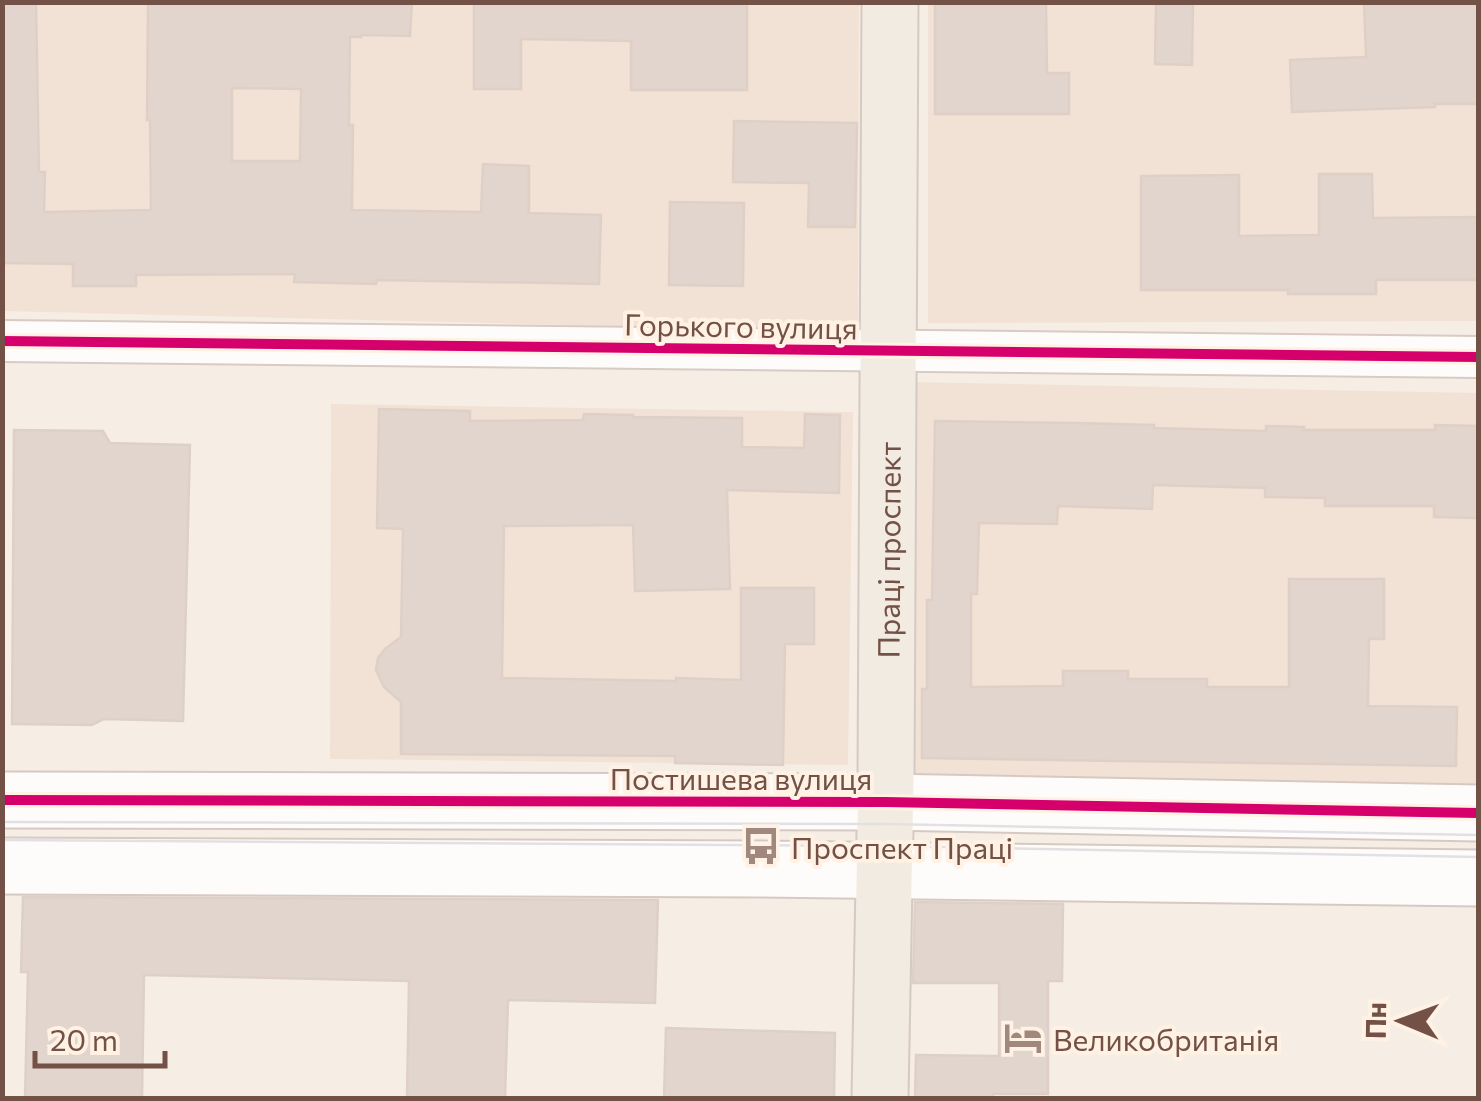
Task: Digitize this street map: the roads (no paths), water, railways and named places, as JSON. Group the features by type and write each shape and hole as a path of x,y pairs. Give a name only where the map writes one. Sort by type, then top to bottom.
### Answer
{"main road":[{"name":"Праці проспект","path":"880,1098 890,2"}],"street":[{"name":"Горького вулиця","path":"2,341 1478,357"},
{"name":"Постишева вулиця","path":"2,800 885,802 1478,812"},
{"path":"2,866 1478,878"}],"tram line":[{"path":"2,822 884,824 1478,835"},
{"path":"2,840 884,846 1478,857"}],"place":[{"name":"Проспект Праці","path":"761,846"},
{"name":"Великобританія","path":"1023,1038"}]}
